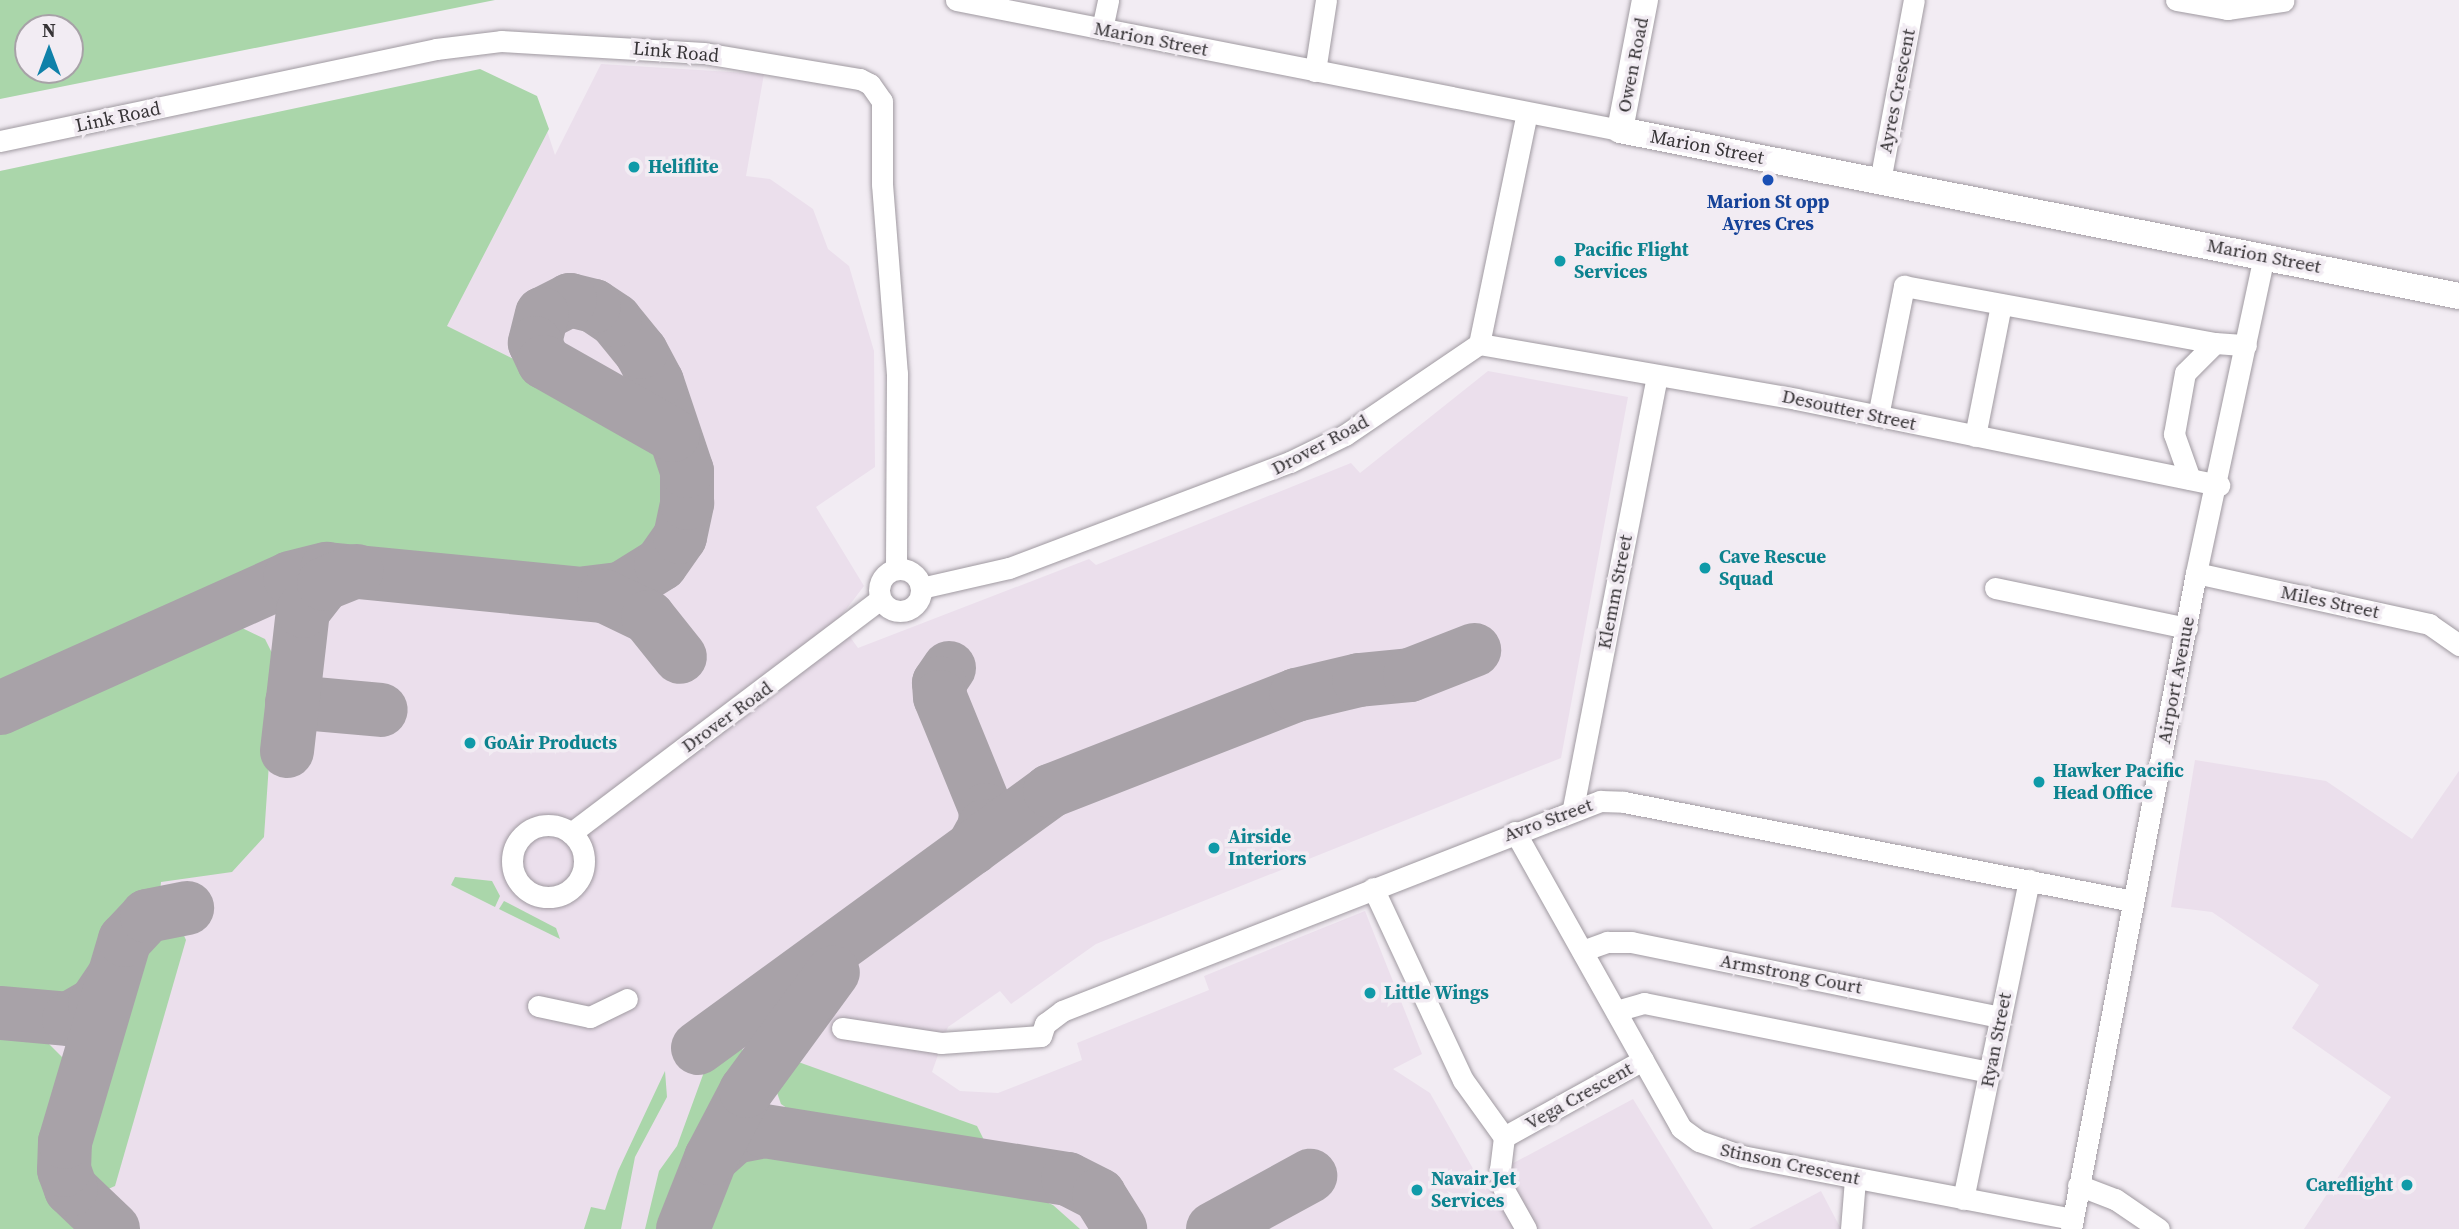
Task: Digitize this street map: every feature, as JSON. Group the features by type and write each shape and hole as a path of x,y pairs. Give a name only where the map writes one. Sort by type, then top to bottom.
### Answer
{"main road":[{"name":"Owen Road","path":"1620,130 1645,0"},
{"name":"Marion Street","path":"1620,130 2459,296"}],"street":[{"name":"Marion Street","path":"956,0 1620,130"},
{"path":"1102,29 1108,0"},
{"path":"1315,71 1326,0"},
{"name":"Ayres Crescent","path":"1880,181 1914,0"},
{"path":"2176,0 2227,9 2283,1"},
{"name":"Link Road","path":"0,141 436,49 501,40 704,53 860,79 870,84 882,101 882,184 897,373 897,569"},
{"path":"1479,344 1527,113"},
{"name":"Airport Avenue","path":"2072,1224 2196,573 2219,485 2264,256"},
{"path":"1878,416 1904,286 2215,343 2246,345"},
{"path":"1975,436 2001,305"},
{"path":"2190,479 2174,434 2185,373 2215,343"},
{"name":"Desoutter Street","path":"1479,344 1878,416 2219,485"},
{"name":"Drover Road","path":"921,588 1009,568 1290,463 1345,435 1479,344"},
{"name":"Klemm Street","path":"1573,808 1657,376"},
{"path":"897,569 915,576 921,588 918,601 906,610 892,609 880,599 881,581 897,569"},
{"name":"Miles Street","path":"2196,573 2429,624 2459,645"},
{"path":"1995,588 2187,628"},
{"name":"Drover Road","path":"571,833 880,599"},
{"name":"Avro Street","path":"842,1028 941,1043 1041,1035 1045,1024 1062,1011 1573,808 1600,801 1625,802 2133,901"},
{"name":"Stinson Crescent","path":"1515,832 1681,1128 1699,1141 1717,1151 1963,1199 2072,1224"},
{"name":"Ryan Street","path":"1963,1199 2029,880"},
{"name":"Vega Crescent","path":"1373,888 1463,1080 1504,1137 1643,1060"},
{"name":"Armstrong Court","path":"1582,951 1606,942 1631,942 2000,1017"},
{"path":"538,1006 590,1017 627,999"},
{"path":"1615,1011 1644,1003 1989,1072"},
{"path":"1504,1137 1500,1169 1504,1190 1526,1229"},
{"path":"1852,1229 1855,1179"},
{"path":"2078,1185 2115,1199 2159,1229"}],"shaded area":[{"path":"601,64 764,74 746,176 770,179 813,209 828,249 849,266 874,351 875,467 816,507 864,586 838,620 858,648 1089,559 1096,565 1351,463 1360,473 1488,371 1628,397 1561,758 1096,944 1011,1004 1000,991 948,1027 932,1072 960,1091 998,1093 1082,1060 1077,1043 1209,990 1204,976 1365,911 1422,1054 1393,1069 1430,1093 1480,1181 1633,1099 1713,1229 0,1229 0,171 536,97 555,155"},
{"path":"2195,760 2326,781 2412,839 2459,771 2459,1229 2304,1229 2391,1097 2292,1028 2319,985 2212,912 2171,907"},
{"path":"1821,1191 1841,1229 1749,1229"}],"green space":[{"path":"0,0 495,0 84,82 84,14 14,14 14,84 75,84 0,99"},
{"path":"480,69 537,96 549,129 447,326 647,425 662,441 677,475 674,522 664,545 628,572 597,578 370,552 305,554 0,689 0,171"},
{"path":"238,626 265,639 276,661 264,837 232,872 161,882 160,893 131,907 112,930 94,977 78,993 56,999 0,990 0,728 219,628"},
{"path":"455,877 492,881 500,896 495,907 451,885"},
{"path":"504,901 556,928 560,939 499,909"},
{"path":"164,927 181,929 186,940 115,1186 99,1193 82,1174 81,1151 137,955 147,939"},
{"path":"0,1035 47,1042 66,1061 68,1071 47,1141 46,1169 56,1197 85,1229 0,1229"},
{"path":"742,1039 743,1060 694,1151 664,1229 645,1229 659,1171 677,1146 704,1072"},
{"path":"790,1059 977,1126 985,1142 797,1115 781,1104 775,1087 779,1071"},
{"path":"665,1071 667,1097 635,1157 621,1229 584,1229 591,1207 605,1210 618,1171"},
{"path":"764,1154 1032,1196 1053,1205 1080,1229 703,1229 731,1166 741,1158"}],"taxiway":[{"path":"586,593 621,589 661,564 680,537 687,503 687,471 657,382 641,352 615,320 594,306 570,300 542,314 535,343 544,362 673,435"},
{"path":"0,708 290,578 327,569 604,596 648,617 680,657"},
{"path":"287,751 303,611 324,584 356,571"},
{"path":"698,1048 1050,791 1296,695 1359,680 1410,675 1474,650"},
{"path":"949,668 939,683 940,697 986,810 985,826 973,848"},
{"path":"292,702 381,710"},
{"path":"113,1229 71,1189 64,1170 65,1142 125,940 147,916 187,908"},
{"path":"683,1229 711,1158 746,1091 833,972"},
{"path":"0,1013 69,1019 95,1004 112,979"},
{"path":"711,1158 734,1137 764,1131 1068,1179 1099,1195 1120,1229"},
{"path":"1213,1229 1310,1176"}],"place":[{"name":"Heliflite","path":"634,167"},
{"name":"Marion St opp Ayres Cres","path":"1768,180"},
{"name":"Pacific Flight Services","path":"1560,261"},
{"name":"Cave Rescue Squad","path":"1705,568"},
{"name":"GoAir Products","path":"470,743"},
{"name":"Hawker Pacific Head Office","path":"2039,782"},
{"name":"Airside Interiors","path":"1214,848"},
{"name":"Little Wings","path":"1370,993"},
{"name":"Careflight","path":"2407,1185"},
{"name":"Navair Jet Services","path":"1417,1190"}]}
